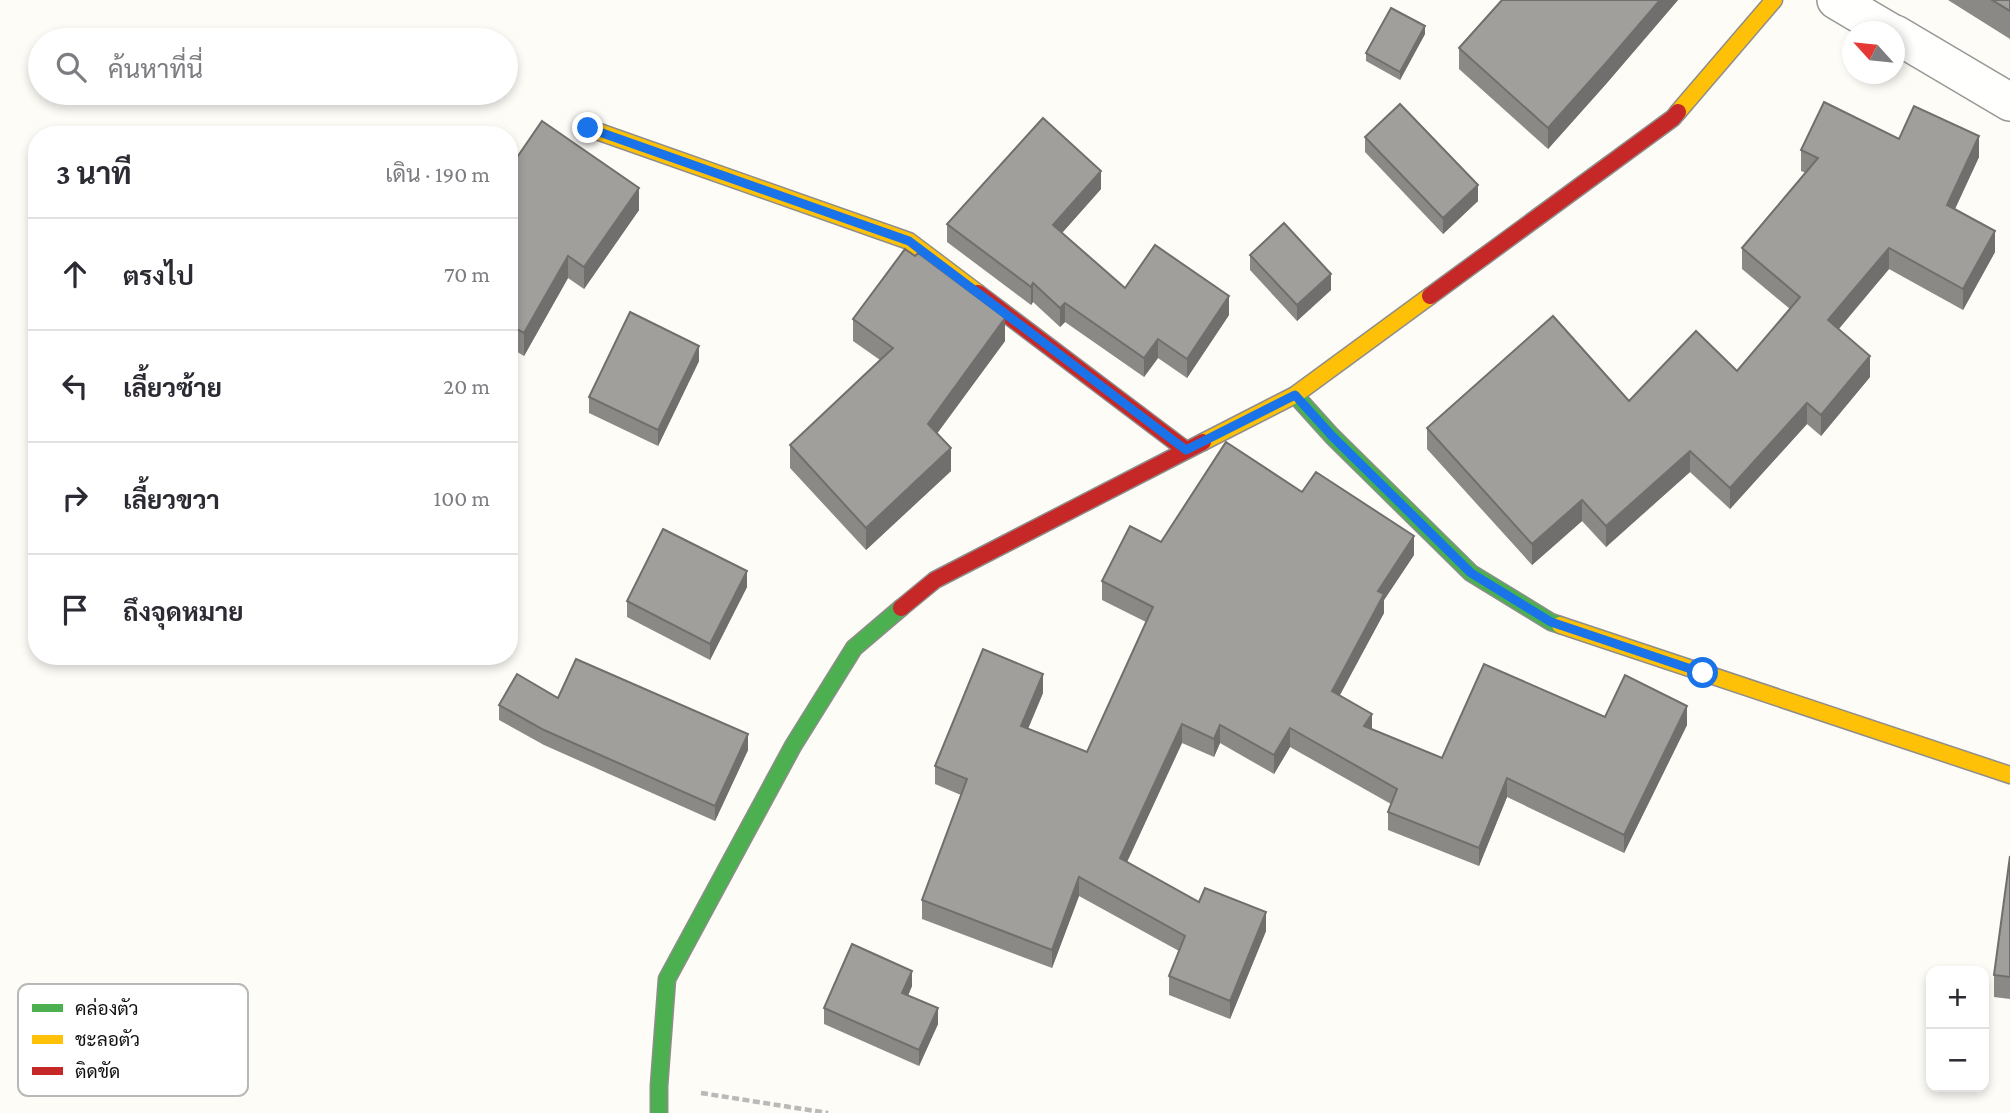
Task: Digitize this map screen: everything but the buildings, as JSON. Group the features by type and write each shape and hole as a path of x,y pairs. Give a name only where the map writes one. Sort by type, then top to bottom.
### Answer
{"street":[{"path":"659,1113 667,979 793,746 853,648 935,580 1295,395 1672,118 1774,0"},
{"path":"1836,0 1871,21"},
{"path":"1905,40 2010,102"},
{"path":"588,128 909,241 1186,450"},
{"path":"1295,395 1332,436 1471,573 1551,622 2010,775"}],"path":[{"path":"659,1086 828,1113"}],"traffic: fast":[{"path":"1295,395 1332,436 1471,573 1560,625"},
{"path":"659,1113 667,979 793,746 854,648 901,608"}],"traffic: slow":[{"path":"1678,112 1774,0"},
{"path":"588,128 909,241 978,293"},
{"path":"1203,442 1295,395 1430,296"},
{"path":"1560,625 2010,775"}],"traffic: jam":[{"path":"1430,296 1678,112"},
{"path":"978,293 1186,450"},
{"path":"901,608 935,580 1203,442"}],"route":[{"path":"588,128 909,241 1186,450 1295,395 1332,436 1471,573 1551,622 1703,673"}]}
